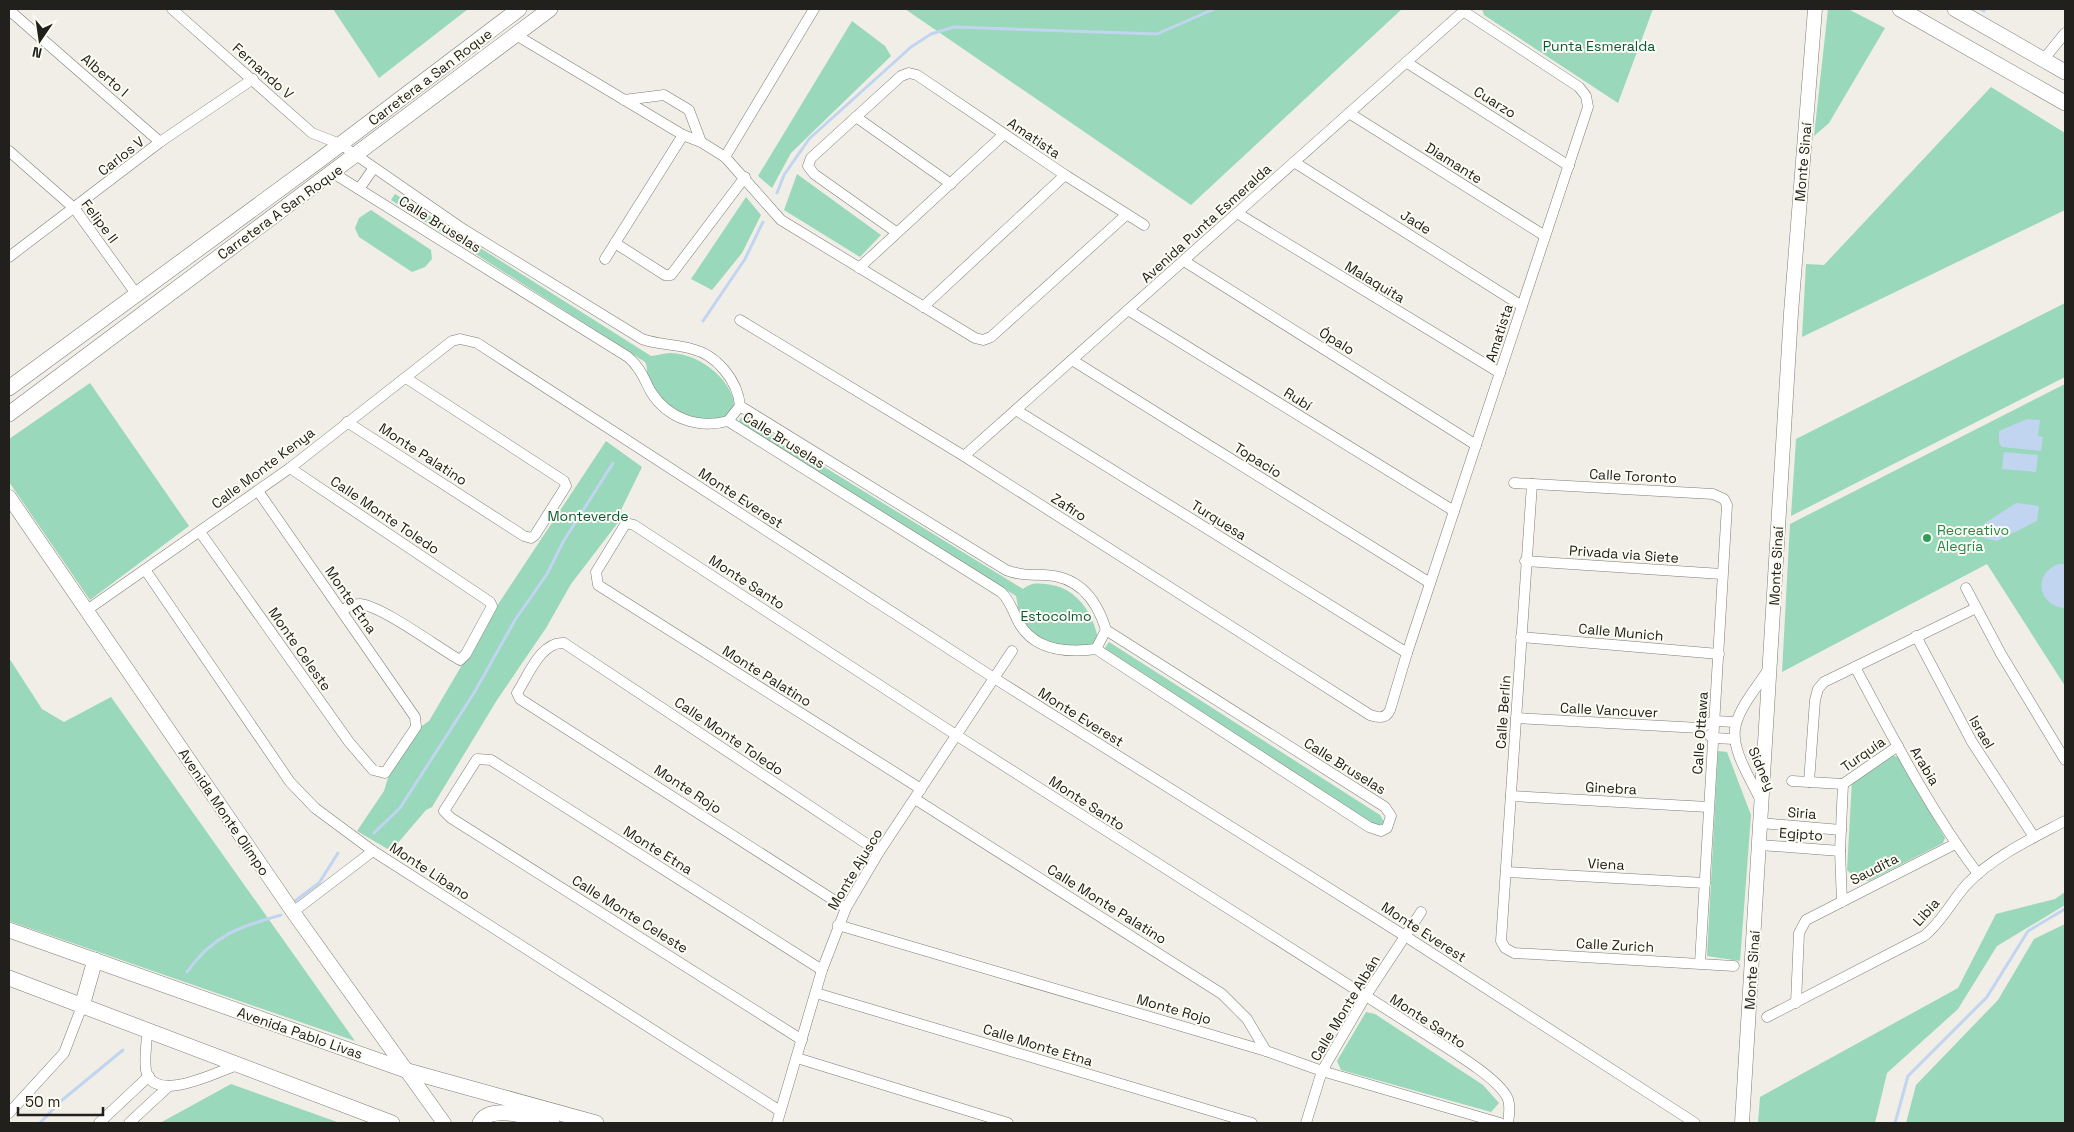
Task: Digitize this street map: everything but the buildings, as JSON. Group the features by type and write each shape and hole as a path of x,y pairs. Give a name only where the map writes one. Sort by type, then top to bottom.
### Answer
{"main road":[{"name":"Carretera a San Roque","path":"340,144 519,9"},
{"name":"Carretera A San Roque","path":"9,414 550,9"},
{"path":"1900,9 2065,102"},
{"path":"1955,9 2065,72"},
{"name":"Carretera A San Roque","path":"9,388 138,295 340,144"},
{"name":"Avenida Pablo Livas","path":"9,930 408,1071 596,1123"},
{"path":"82,1006 95,960"},
{"path":"16,980 392,1123"},
{"path":"480,1123 485,1116 499,1112 552,1123"}],"street":[{"name":"Fernando V","path":"172,9 312,133 340,144 356,156"},
{"path":"725,157 814,9"},
{"name":"Monte Sinaí","path":"1742,1123 1791,313 1815,9"},
{"name":"Alberto I","path":"9,10 160,142"},
{"name":"Avenida Punta Esmeralda","path":"964,456 1464,10"},
{"name":"Amatista","path":"1381,718 1386,716 1390,710 1407,653 1588,107 1583,92 1464,10"},
{"path":"2044,59 2065,33"},
{"path":"516,35 683,135 701,142 725,157 782,220 975,338 983,340 991,337 1126,215"},
{"name":"Cuarzo","path":"1406,62 1569,166"},
{"name":"Amatista","path":"856,118 901,76 909,73 917,75 1065,176 1144,225"},
{"name":"Carlos V","path":"9,258 160,142 252,80"},
{"path":"624,100 664,95 688,110 701,142"},
{"name":"Diamante","path":"1349,113 1545,236"},
{"path":"896,232 814,174 808,166 811,158 856,118 951,184"},
{"path":"605,259 683,135"},
{"path":"859,268 1003,135"},
{"name":"Felipe II","path":"9,151 75,209 138,295"},
{"name":"Calle Bruselas","path":"333,173 628,357 639,368 659,402 681,418 704,425 728,422 1001,592 1008,599 1025,632 1036,641 1051,648 1070,652 1096,649 1369,827 1381,831 1386,828 1390,816 1385,807 1106,630 1094,600 1076,584 1054,576 1021,575 1006,570 740,406 738,393 731,379 721,367 702,352 685,347 660,345 642,339 463,229 356,156"},
{"name":"Jade","path":"1294,162 1522,306"},
{"path":"358,189 373,169"},
{"path":"923,306 1065,176"},
{"path":"614,243 665,275 672,275 745,177"},
{"name":"Malaquita","path":"1237,214 1500,373"},
{"name":"Ópalo","path":"1184,261 1476,445"},
{"name":"Rubí","path":"1128,310 1454,511"},
{"name":"Zafiro","path":"740,320 964,456 1370,715 1381,718"},
{"name":"Monte Everest","path":"452,341 460,339 477,343 994,678 1405,936 1695,1123"},
{"name":"Calle Monte Kenya","path":"86,610 290,468 452,341"},
{"name":"Topacio","path":"1072,360 1430,583"},
{"name":"Monte Palatino","path":"347,422 524,536 531,538 535,536 566,486 564,481 406,378"},
{"path":"728,422 740,406"},
{"name":"Turquesa","path":"1016,410 1407,653"},
{"name":"Calle Monte Toledo","path":"290,468 490,602 490,612 463,658 458,658 366,605 350,605 342,611"},
{"name":"Calle Toronto","path":"1514,483 1712,494 1720,496 1726,505"},
{"name":"Calle Berlín","path":"1501,941 1522,637 1525,561 1532,484"},
{"name":"Monte Etna","path":"258,491 414,717 416,727"},
{"name":"Avenida Monte Olimpo","path":"9,497 293,912 444,1123"},
{"name":"Calle Ottawa","path":"1700,962 1726,505"},
{"name":"Monte Santo","path":"598,585 596,572 626,522 634,525 956,735 1487,1076 1507,1096 1510,1106 1508,1123"},
{"name":"Monte Celeste","path":"200,532 349,742 373,770 385,773 416,727"},
{"name":"Privada via Siete","path":"1525,561 1722,574"},
{"name":"Monte Líbano","path":"146,570 290,782 315,808 373,851 780,1111"},
{"name":"Monte Palatino","path":"598,585 921,789"},
{"path":"1966,588 2065,760"},
{"path":"1809,782 1815,700 1818,689 1824,682 1976,608"},
{"path":"1096,649 1106,630"},
{"name":"Israel","path":"1916,636 1972,742 2034,837"},
{"name":"Calle Munich","path":"1522,637 1719,654"},
{"name":"Calle Monte Toledo","path":"516,693 546,648 556,642 564,643 879,852"},
{"name":"Monte Ajusco","path":"777,1123 822,970 846,908 879,852 1012,651"},
{"name":"Sidney","path":"1762,803 1734,739 1736,722 1770,667"},
{"name":"Arabia","path":"1855,667 1955,844 1978,874"},
{"name":"Monte Rojo","path":"516,693 520,699 846,908"},
{"name":"Calle Vancuver","path":"1516,718 1700,728 1714,721"},
{"path":"1714,721 1736,722"},
{"path":"1700,728 1713,738 1734,739"},
{"name":"Turquía","path":"1844,784 1898,746"},
{"name":"Monte Etna","path":"444,811 477,759 491,760 822,970"},
{"path":"1792,781 1844,784 1840,851 1842,902"},
{"name":"Ginebra","path":"1511,796 1708,807"},
{"name":"Calle Monte Palatino","path":"915,799 1222,994 1246,1019 1266,1051"},
{"name":"Calle Monte Celeste","path":"444,811 451,818 802,1040"},
{"name":"Libia","path":"1767,1017 1924,936 1932,930 1960,892 1978,874 2034,837 2065,821"},
{"name":"Siria","path":"1761,823 1841,830"},
{"name":"Saudita","path":"1796,1003 1799,933 1806,920 1955,844"},
{"name":"Egipto","path":"1760,845 1840,851"},
{"path":"293,912 373,851"},
{"name":"Viena","path":"1506,872 1705,884"},
{"name":"Calle Monte Albán","path":"1306,1123 1322,1071 1365,997 1420,912"},
{"name":"Monte Rojo","path":"838,925 1266,1051 1322,1071 1500,1123"},
{"name":"Calle Zurich","path":"1501,941 1504,948 1514,953 1700,962 1734,966"},
{"name":"Calle Monte Etna","path":"816,993 1252,1123"},
{"path":"9,1113 64,1053 82,1006"},
{"path":"148,1031 146,1070 151,1080 163,1086 178,1086 237,1065"},
{"path":"797,1058 1008,1123"},
{"path":"99,1123 149,1076"},
{"path":"129,1123 169,1086"}],"green space":[{"path":"333,9 468,9 379,78"},
{"path":"905,9 1402,9 1191,205"},
{"name":"Punta Esmeralda","path":"1482,9 1653,9 1618,103 1484,15"},
{"path":"1828,9 1848,9 1885,28 1829,123 1814,136"},
{"path":"852,21 885,46 891,56 791,153 772,188 758,176"},
{"path":"1991,87 2065,133 2065,210 1802,337 1806,264 1824,265"},
{"path":"797,174 881,235 860,257 784,210"},
{"path":"395,194 651,356 670,353 690,357 708,366 721,378 730,392 734,405 730,414 719,420 698,418 682,413 672,407 652,387 645,362 391,200"},
{"path":"746,197 761,215 742,253 712,290 691,279"},
{"path":"371,210 431,250 432,259 425,267 412,272 359,237 355,228 359,218"},
{"path":"2065,303 2065,377 1791,516 1796,439"},
{"path":"90,383 189,526 90,600 9,482 9,439"},
{"name":"Recreativo Alegría","path":"2065,384 2065,686 1987,564 1782,672 1790,524"},
{"name":"Estocolmo","path":"747,416 777,438 1023,589 1031,585 1045,584 1066,590 1082,603 1088,612 1097,632 1099,643 1081,647 1059,646 1031,633 1022,623 1016,596 741,424 739,420"},
{"name":"Monteverde","path":"606,441 642,467 621,510 623,516 571,584 546,628 497,700 432,807 426,810 391,851 357,831 384,791 388,778 419,728 429,721 495,609"},
{"path":"1109,642 1380,815 1384,822 1380,828 1373,826 1104,649"},
{"path":"9,658 42,709 64,722 111,697 355,1041 9,921"},
{"path":"1718,751 1727,752 1751,815 1740,961 1707,956"},
{"path":"1891,755 1898,757 1945,838 1943,843 1869,881 1858,880 1847,870 1852,780"},
{"path":"2065,892 2065,905 1997,946 1958,1009 1887,1073 1875,1123 1758,1123 1760,1097 1958,988 1996,914 2055,899"},
{"path":"2065,924 2065,1123 1906,1123 1916,1085 1998,1000 2034,939"},
{"path":"1366,1012 1375,1014 1483,1085 1499,1103 1491,1112 1341,1070 1337,1061"},
{"path":"231,1084 340,1123 160,1123"}],"water":[{"path":"2027,419 2040,420 2038,436 2043,437 2041,451 2002,447 1999,443 1999,431"},
{"path":"2004,452 2038,455 2036,472 2002,469"},
{"path":"2016,503 2039,506 2037,521 1997,541 1984,538 1981,528 1985,523"},
{"path":"2059,564 2065,564 2065,608 2048,601 2043,594 2042,588 2042,580 2045,574"}],"waterway":[{"path":"777,193 784,175 809,139 911,47 931,34 954,27 1157,34 1214,9"},
{"path":"1980,9 1984,11"},
{"path":"703,321 745,259 763,222"},
{"path":"374,833 400,808 474,693 515,620 547,574 563,542 613,463"},
{"path":"295,901 319,883 338,853"},
{"path":"1895,1123 1908,1076 1987,997 2028,931 2065,909"},
{"path":"187,972 207,949 228,934 281,915"},
{"path":"40,1123 61,1101 123,1050"}],"place":[{"name":"Recreativo Alegría","path":"1927,538"}]}
